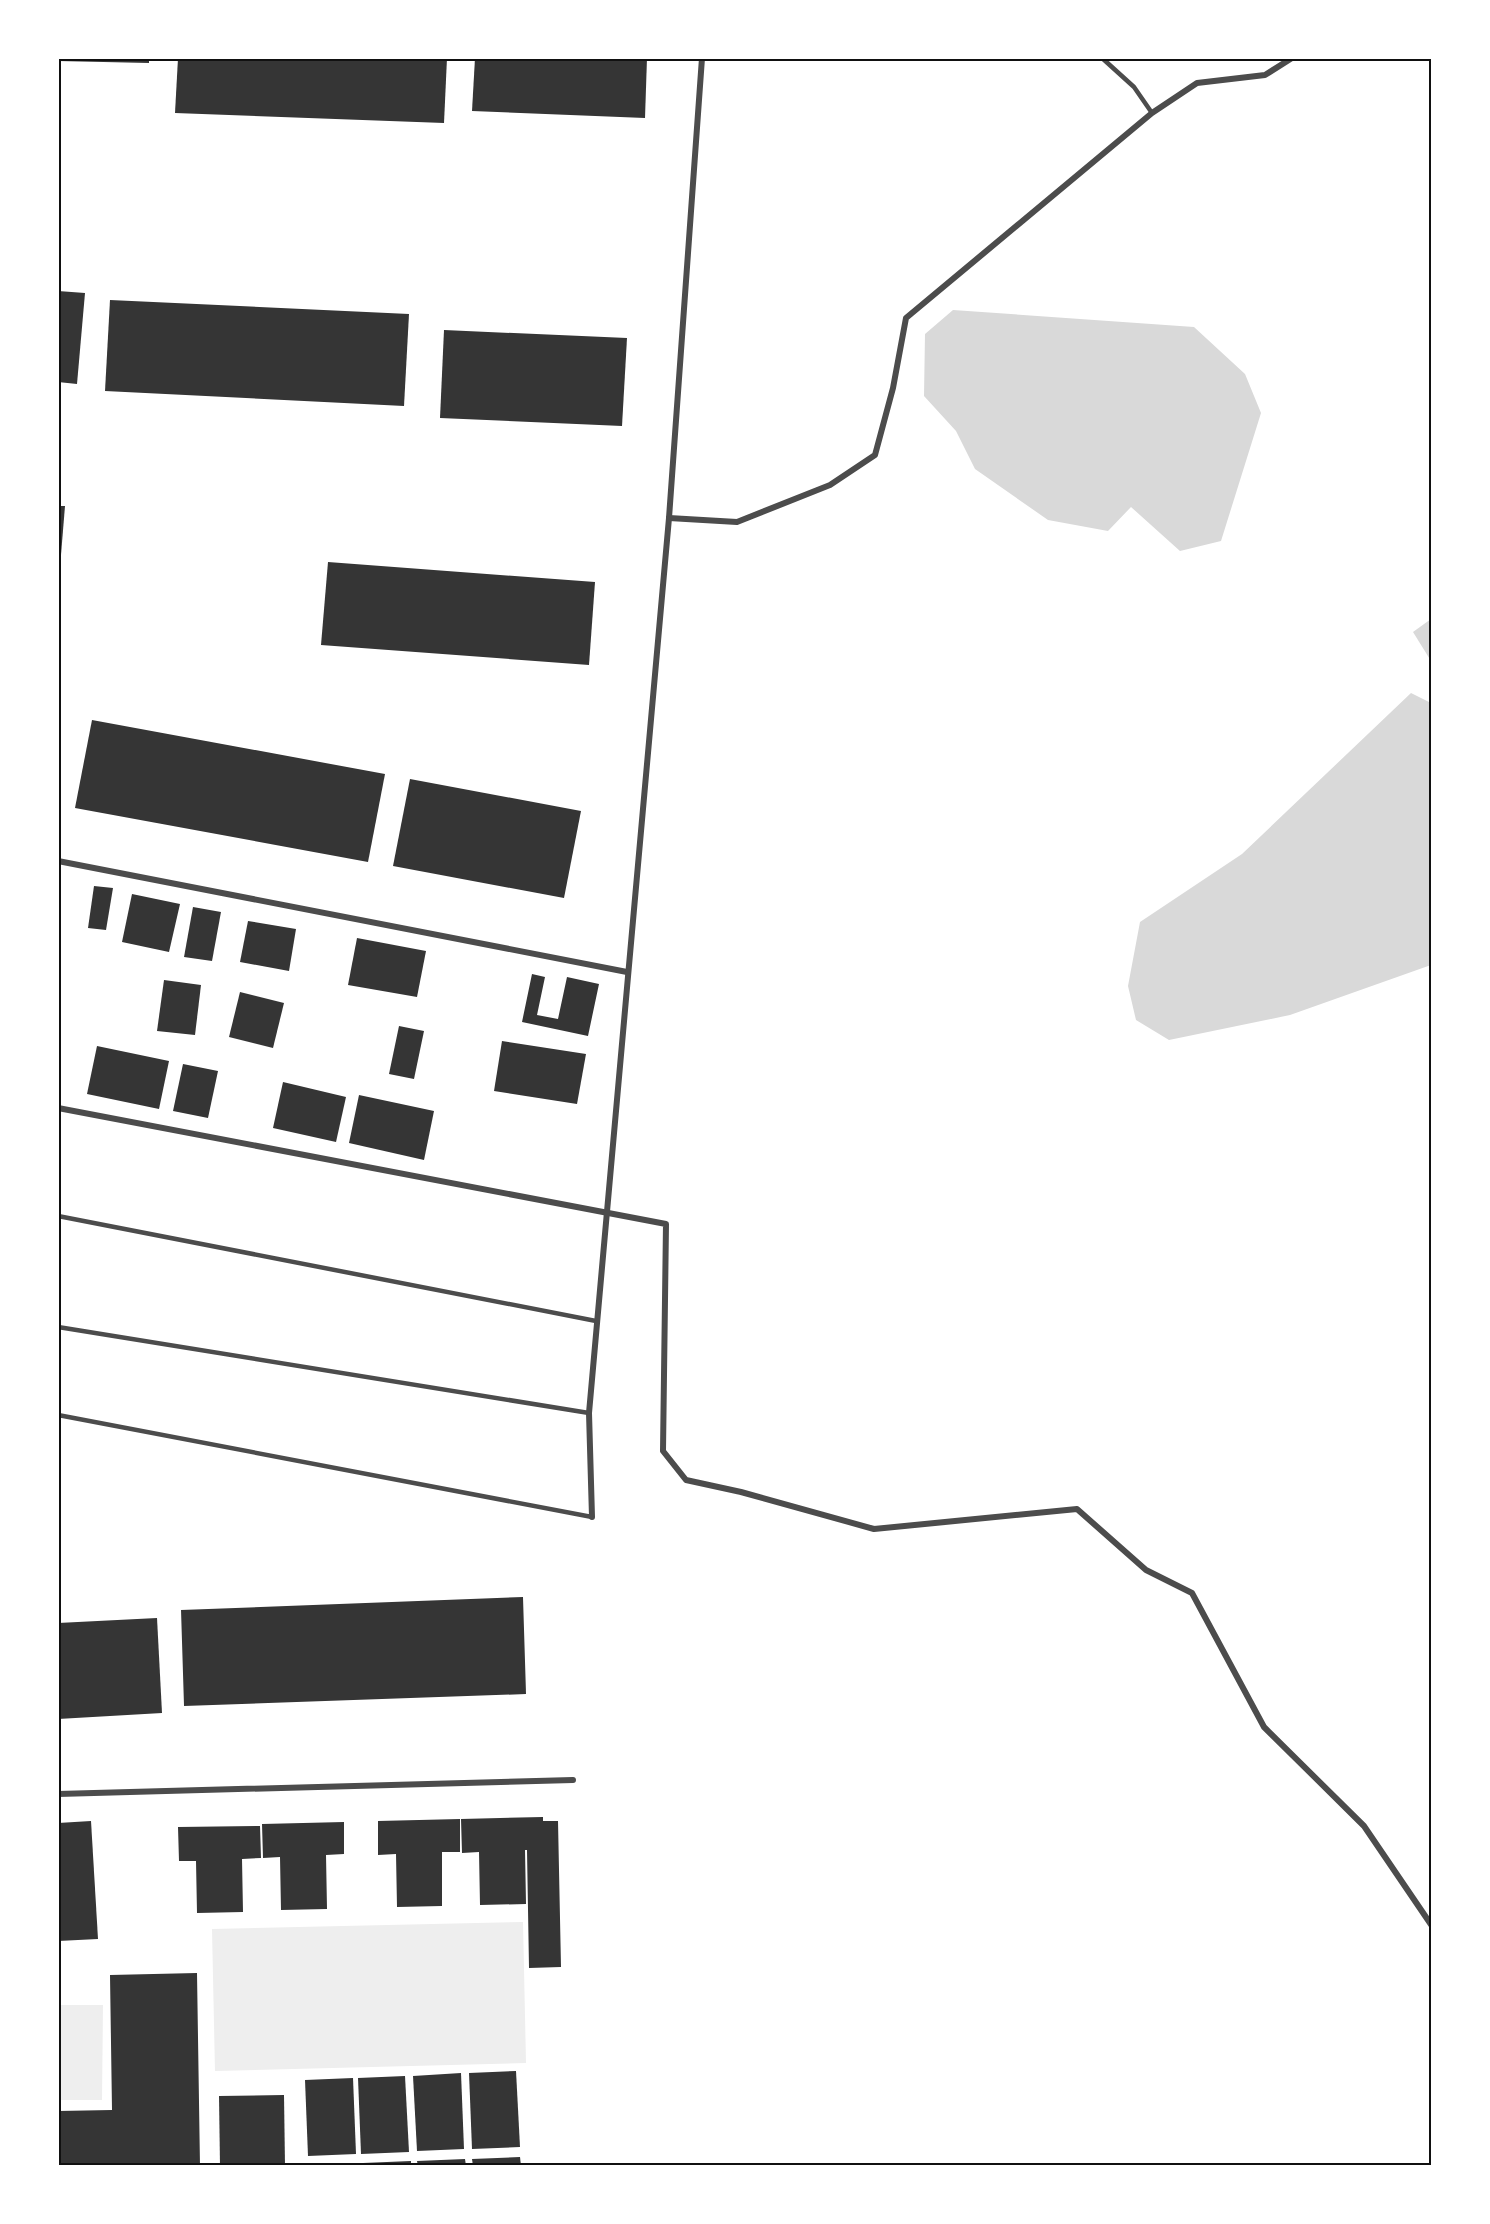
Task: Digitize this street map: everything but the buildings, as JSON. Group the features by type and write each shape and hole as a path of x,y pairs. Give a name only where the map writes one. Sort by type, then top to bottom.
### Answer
{"street":[{"path":"592,1517 589,1413 669,518 702,58"},
{"path":"669,518 737,522 830,485 875,455 893,388 906,318 1152,114 1197,83 1264,75 1292,58"},
{"path":"58,861 627,972"},
{"path":"58,1108 666,1224 663,1451 686,1480 741,1492 874,1529 1077,1509 1146,1570 1192,1593 1264,1727 1364,1826 1431,1926"},
{"path":"58,1794 573,1780"}],"lane":[{"path":"1102,58 1134,87 1152,114"},
{"path":"58,1216 596,1321"},
{"path":"58,1327 589,1413"},
{"path":"58,1415 592,1517"}],"shaded area":[{"path":"953,310 1194,327 1245,374 1261,413 1221,541 1180,551 1131,507 1108,531 1048,520 975,469 956,431 924,396 925,334"},
{"path":"1431,619 1431,661 1413,632"},
{"path":"1411,693 1431,703 1431,965 1290,1015 1169,1040 1136,1020 1128,986 1140,922 1242,854"},
{"path":"523,1922 526,2063 215,2071 212,1929"},
{"path":"59,2005 103,2005 102,2100 59,2100"}]}
